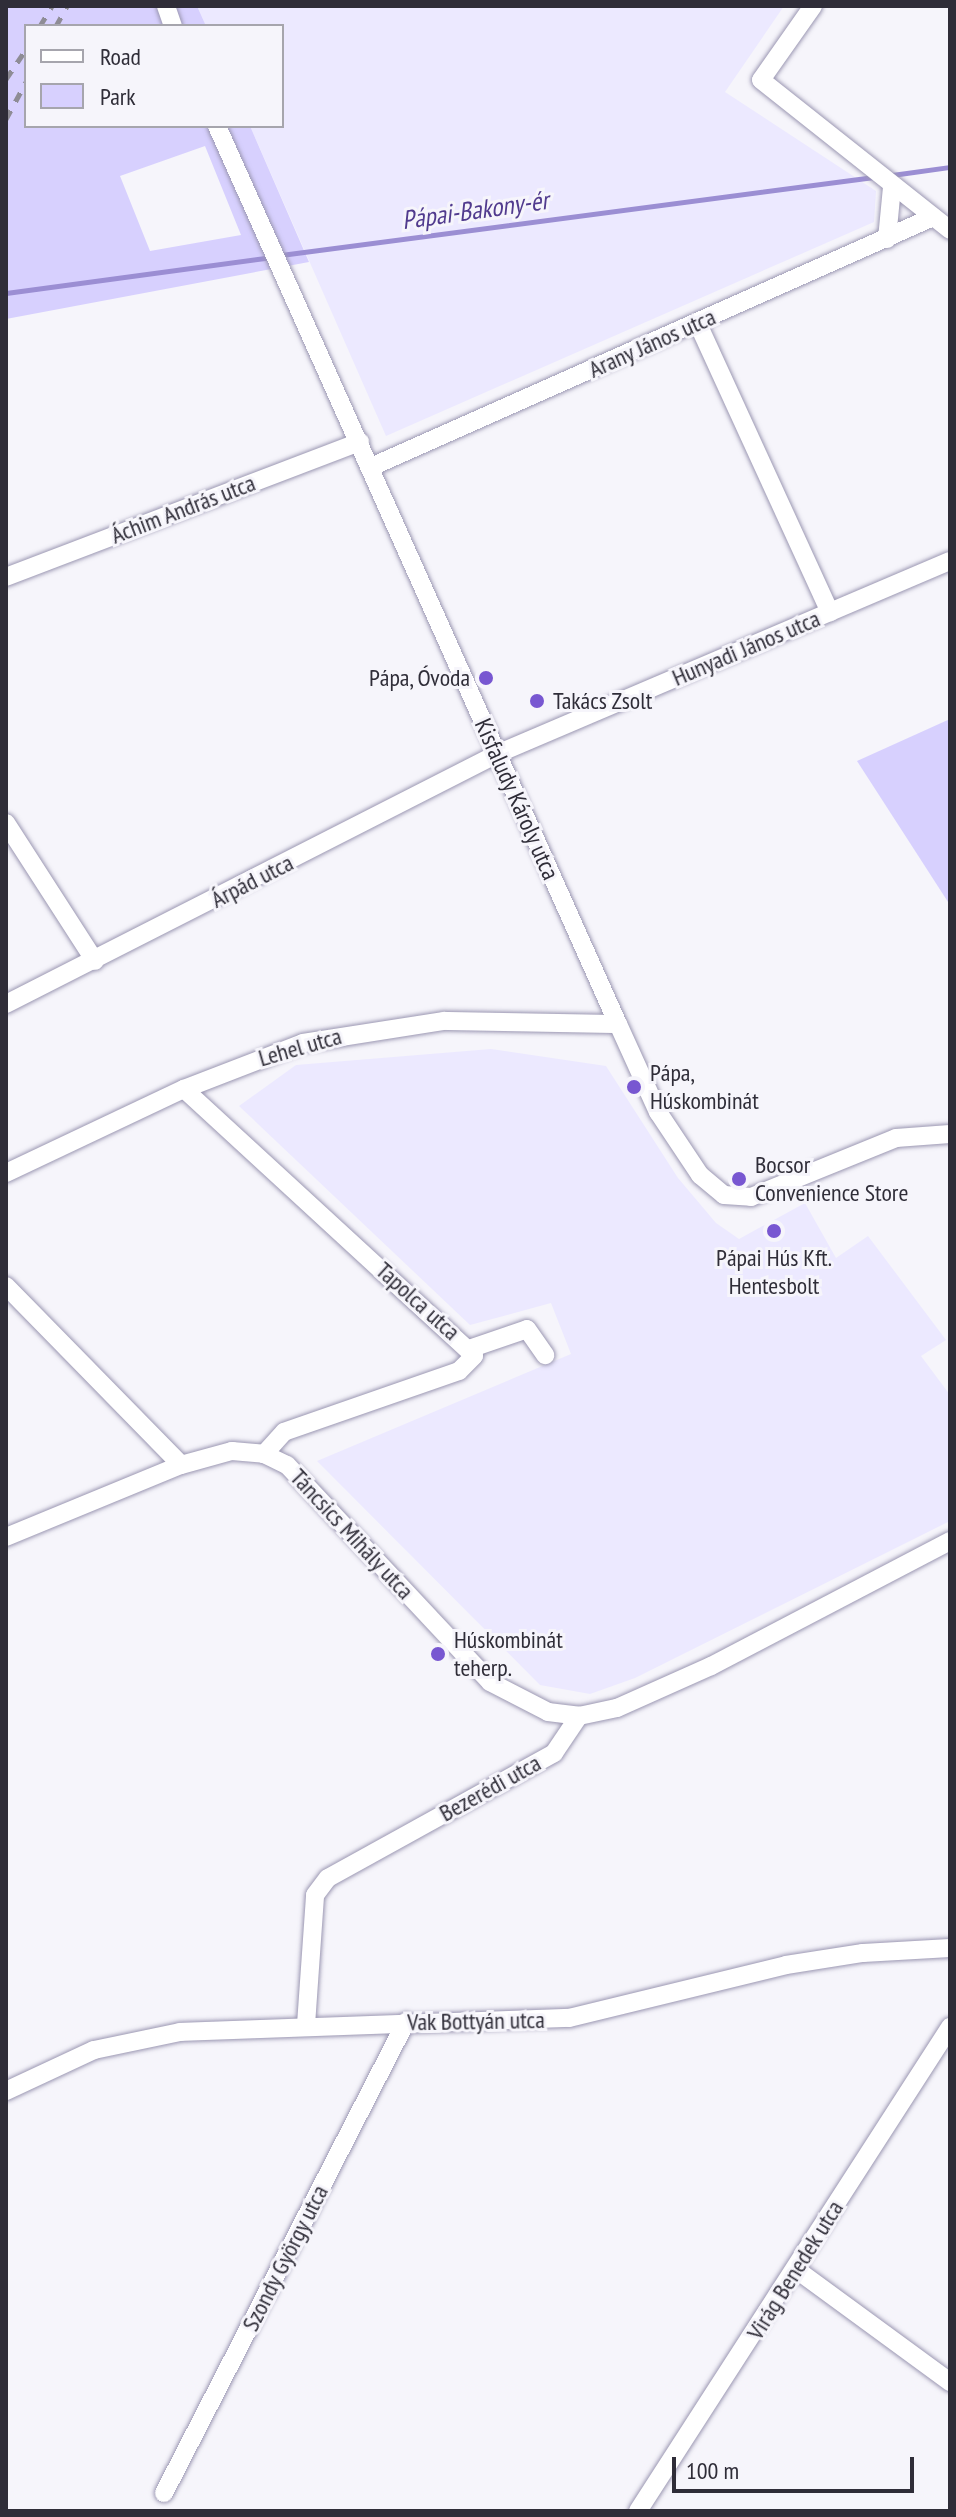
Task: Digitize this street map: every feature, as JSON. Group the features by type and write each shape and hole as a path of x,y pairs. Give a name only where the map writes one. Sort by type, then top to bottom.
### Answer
{"street":[{"path":"813,6 761,80 859,162 950,230"},
{"name":"Kisfaludy Károly utca","path":"218,128 618,1024 667,1128 700,1175 724,1195 751,1197 896,1138 950,1134"},
{"path":"887,239 892,187"},
{"name":"Arany János utca","path":"371,467 933,217"},
{"path":"698,324 830,612"},
{"name":"Áchim András utca","path":"6,577 360,442"},
{"name":"Hunyadi János utca","path":"497,754 950,561"},
{"name":"Árpád utca","path":"6,1004 497,754"},
{"path":"6,823 95,961"},
{"name":"Lehel utca","path":"8,1170 184,1089 303,1043 376,1028 477,1020 618,1024"},
{"name":"Tapolca utca","path":"184,1089 474,1356 459,1371 284,1432 264,1454"},
{"path":"6,1286 181,1465"},
{"path":"469,1349 527,1329 545,1355"},
{"name":"Táncsics Mihály utca","path":"6,1537 181,1465 232,1451 264,1454 287,1465 490,1682 548,1712 579,1716"},
{"path":"579,1716 617,1708 711,1666 950,1541"},
{"name":"Bezerédi utca","path":"306,2025 315,1895 328,1878 554,1753 579,1716"},
{"name":"Vak Bottyán utca","path":"6,2091 94,2050 127,2040 306,2025 569,2018 786,1965 863,1953 950,1948"},
{"name":"Szondy György utca","path":"164,2493 406,2022"},
{"name":"Virág Benedek utca","path":"639,2511 797,2270 950,2027"},
{"path":"797,2270 950,2382"}],"shaded area":[{"path":"197,6 784,6 725,92 876,191 874,222 386,436 251,128 284,128 284,24 205,24"},
{"path":"491,1049 606,1066 678,1178 716,1223 739,1239 805,1203 836,1258 868,1236 946,1340 921,1356 950,1395 950,1521 635,1678 590,1694 540,1685 317,1461 571,1354 551,1303 470,1325 239,1106 296,1065"}],"green space":[{"path":"6,6 197,6 205,24 24,24 24,128 251,128 309,262 6,319","holes":["205,146 241,235 150,251 120,176"]},
{"path":"950,719 950,905 857,761"}],"waterway":[{"name":"Pápai-Bakony-ér","path":"892,175 950,167"},
{"name":"Pápai-Bakony-ér","path":"281,255 874,177"},
{"name":"Pápai-Bakony-ér","path":"6,293 271,257"}],"railway":[{"path":"41,24 52,6"},
{"path":"57,24 67,6"},
{"path":"6,79 24,52"},
{"path":"6,119 24,86"}],"place":[{"name":"Pápa, Óvoda","path":"486,678"},
{"name":"Takács Zsolt","path":"537,701"},
{"name":"Pápa, Húskombinát","path":"634,1087"},
{"name":"Bocsor Convenience Store","path":"739,1179"},
{"name":"Pápai Hús Kft. Hentesbolt","path":"774,1231"},
{"name":"Húskombinát teherp.","path":"438,1654"}]}
